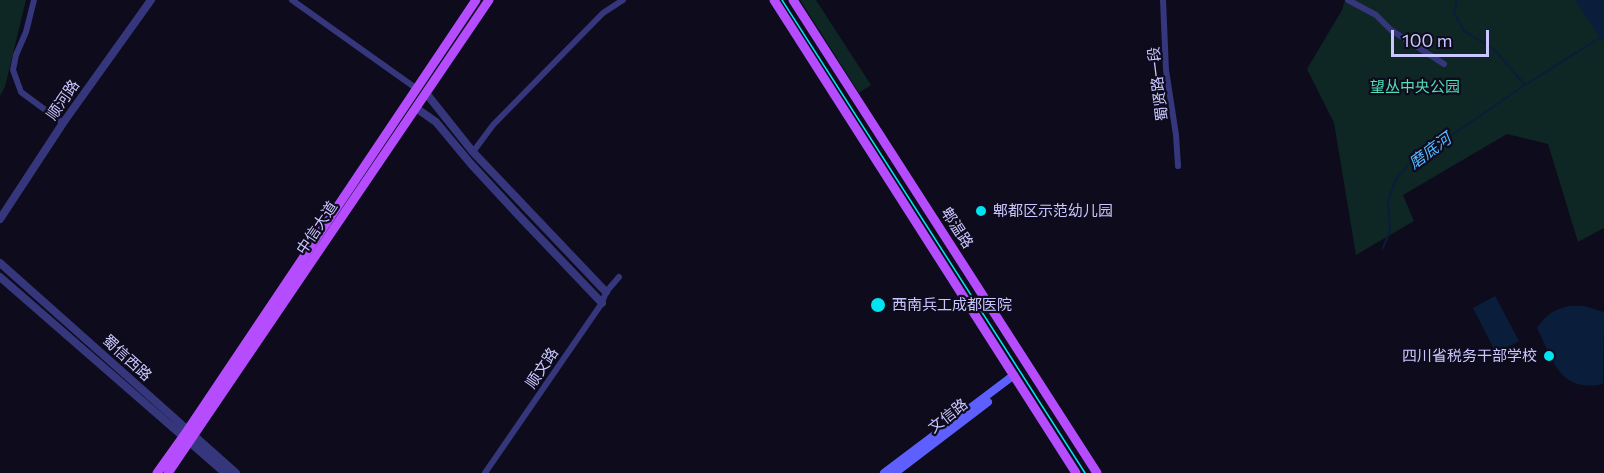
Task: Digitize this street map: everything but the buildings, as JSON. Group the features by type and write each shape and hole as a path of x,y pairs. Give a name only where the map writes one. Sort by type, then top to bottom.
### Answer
{"main road":[{"name":"中信大道","path":"168,473 189,436 476,0"},
{"name":"中信大道","path":"157,473 189,436 489,0"},
{"name":"郫温路","path":"774,0 1076,473"},
{"name":"郫温路","path":"793,0 1097,473"},
{"path":"884,473 1016,377"},
{"name":"文信路","path":"896,473 1016,377"}],"street":[{"path":"34,0 13,70 21,92 63,123"},
{"name":"顺河路","path":"0,219 63,123 151,0"},
{"path":"292,0 417,89"},
{"path":"473,152 493,125 603,13 623,0"},
{"name":"蜀贤路一段","path":"1163,0 1166,70 1176,135 1178,166"},
{"path":"1348,0 1376,15 1391,30 1444,64"},
{"path":"426,93 473,152 606,292"},
{"path":"416,108 436,122 471,164 602,303"},
{"name":"蜀信西路","path":"0,263 189,436 225,473"},
{"name":"蜀信西路","path":"0,278 236,473"},
{"name":"顺文路","path":"485,473 602,303 606,292 618,278"}],"green space":[{"path":"0,0 26,0 5,87 0,96"},
{"path":"800,0 816,0 871,85 859,93"},
{"name":"望丛中央公园","path":"1345,0 1604,0 1604,228 1578,242 1548,144 1507,134 1403,195 1414,221 1356,255 1334,123 1307,69 1342,10"}],"water":[{"path":"1575,0 1604,0 1604,43"},
{"path":"1495,296 1519,341 1496,353 1473,308"},
{"path":"1570,306 1584,306 1604,312 1603,384 1576,384 1567,379 1553,362 1537,328 1551,313"}],"waterway":[{"name":"磨底河","path":"1457,0 1454,13 1464,31 1494,49 1525,85 1604,35"},
{"name":"磨底河","path":"1383,248 1390,230 1388,201 1396,179 1408,165 1525,85"}],"tram line":[{"path":"782,0 1085,473"}],"place":[{"name":"郫都区示范幼儿园","path":"981,211"},
{"name":"西南兵工成都医院","path":"878,305"},
{"name":"四川省税务干部学校","path":"1549,356"}]}
